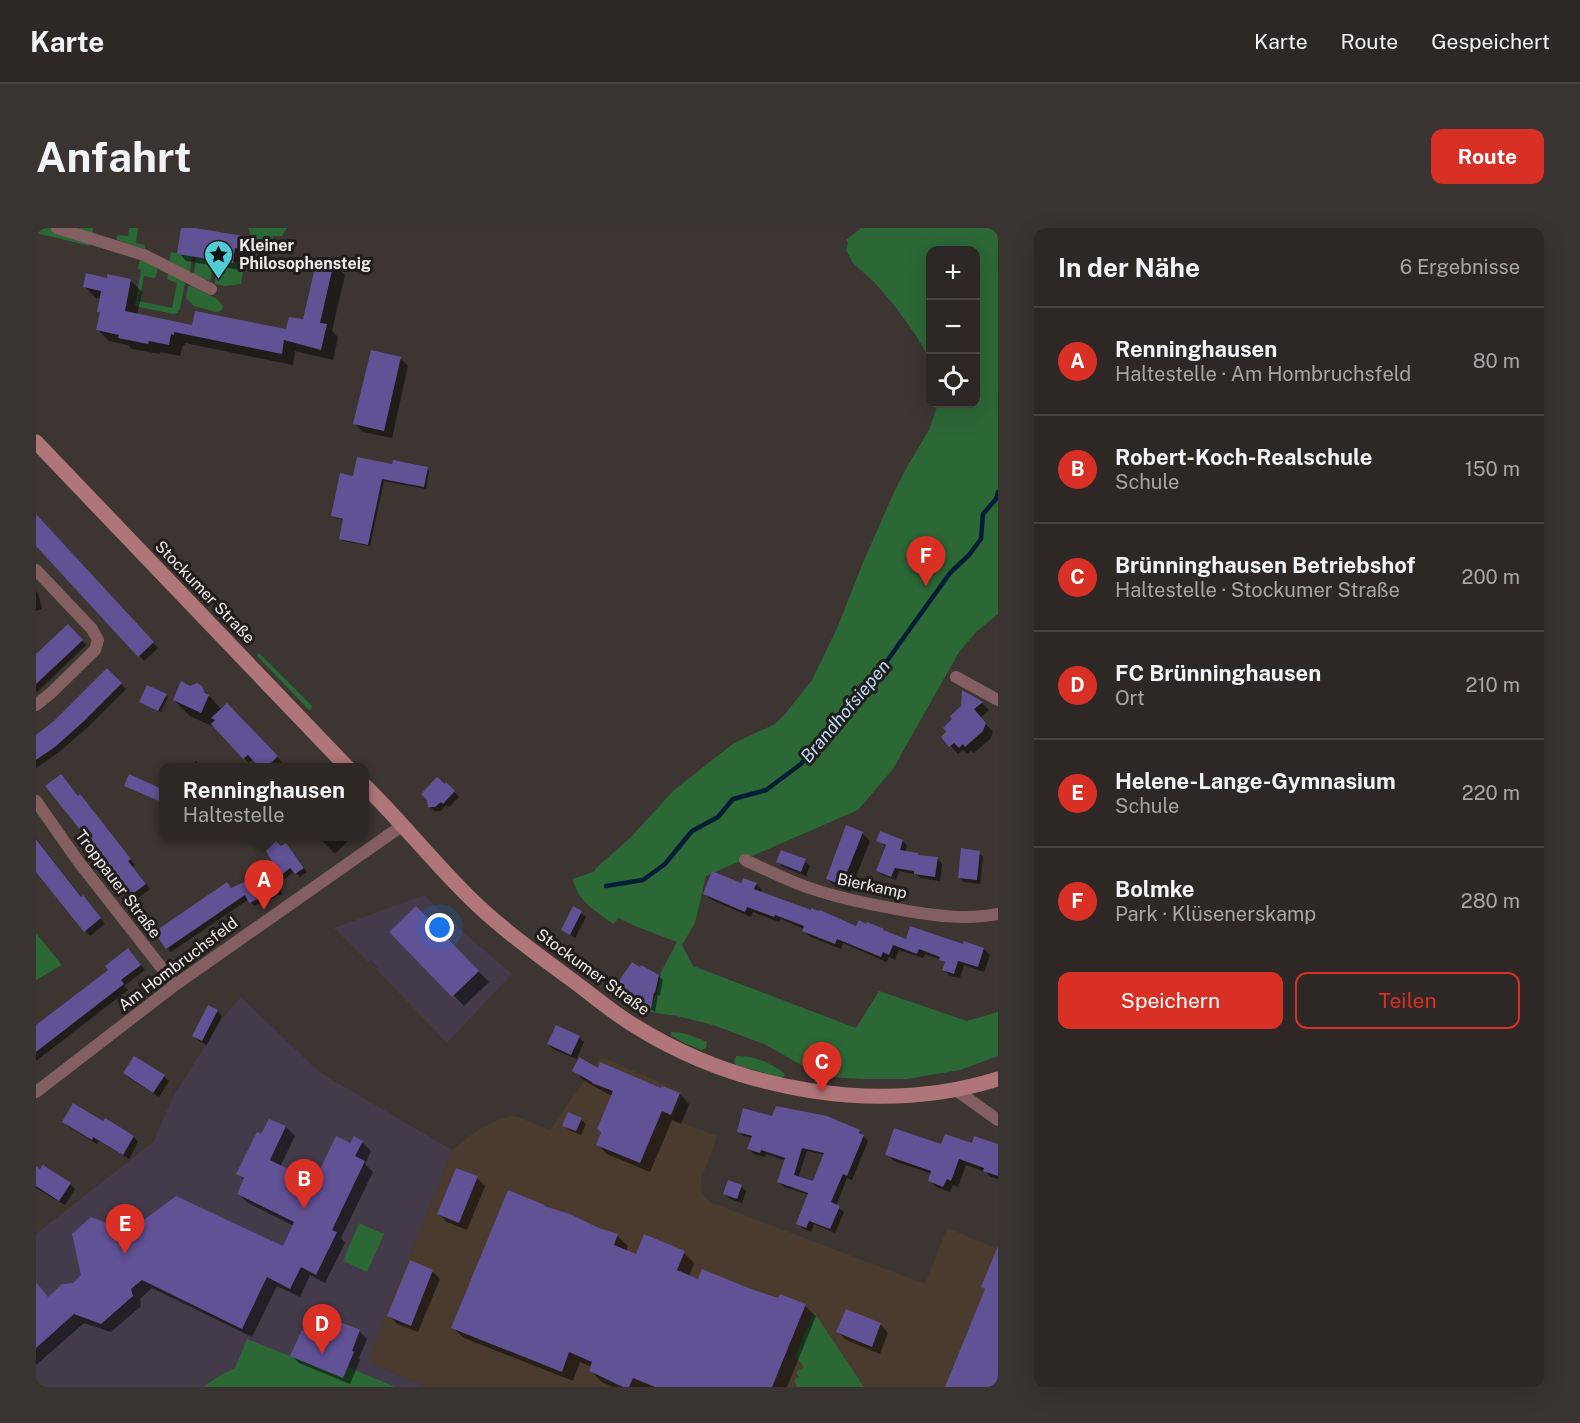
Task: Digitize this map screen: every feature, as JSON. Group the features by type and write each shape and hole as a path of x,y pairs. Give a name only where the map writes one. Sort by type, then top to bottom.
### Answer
{"main road":[{"name":"Stockumer Straße","path":"36,442 343,763"},
{"name":"Stockumer Straße","path":"369,790 464,892 516,938 620,1016 663,1042 717,1065 763,1080 822,1092 888,1096 934,1094 998,1078"}],"street":[{"path":"57,228 144,255 211,289"},
{"path":"36,570 92,628 98,640 95,650 36,705"},
{"path":"956,676 998,700"},
{"name":"Troppauer Straße","path":"36,801 78,861 175,985"},
{"name":"Am Hombruchsfeld","path":"36,1092 175,985 403,825"},
{"name":"Bierkamp","path":"745,860 797,883 844,898 948,917 978,918 998,914"},
{"path":"956,1090 998,1120"}],"shaded area":[{"path":"424,895 448,919 512,974 447,1043 376,969 378,967 371,960 368,962 334,928"},
{"path":"241,997 319,1072 452,1150 369,1357 373,1364 426,1387 36,1387 36,1234 153,1142 175,1093 223,1018"},
{"path":"601,1057 683,1092 673,1119 717,1136 701,1180 702,1193 710,1202 925,1284 947,1228 998,1249 998,1387 426,1387 373,1364 369,1360 369,1355 452,1150 478,1130 511,1116 550,1130"}],"green space":[{"path":"36,228 93,228 90,246 36,233"},
{"path":"129,228 138,228 136,243 145,245 145,249 117,240 117,235 128,236"},
{"path":"248,228 287,228 282,236 273,236 272,242 252,239"},
{"path":"861,228 998,228 998,614 976,632 959,652 893,769 858,810 706,876 695,923 682,945 693,966 856,1028 879,991 967,1021 998,1012 998,1056 960,1070 907,1079 822,1076 764,1044 713,1025 650,1012 661,972 677,942 619,918 613,924 583,899 573,879 595,871 630,838 674,790 734,743 775,724 785,714 812,680 838,626 894,492 929,430 937,408 980,408 980,246 926,246 926,352 894,305 853,263 846,250 848,243 846,240"},
{"path":"171,252 192,256 190,272 169,261"},
{"path":"196,257 211,259 210,281 194,274"},
{"path":"140,259 158,269 155,278 144,276 139,301 172,308 177,283 167,279 168,273 185,283 180,309 177,313 135,306 141,270 138,269"},
{"path":"215,260 244,263 241,284 225,286 215,284"},
{"path":"188,286 217,299 223,306 222,309 216,312 194,306 186,298"},
{"path":"259,653 312,706 311,710 257,656"},
{"path":"36,933 62,965 36,980"},
{"path":"671,1032 685,1034 707,1042 706,1048 702,1050 684,1043 671,1035"},
{"path":"736,1056 762,1060 785,1075 779,1077 736,1065 734,1062"},
{"path":"359,1223 384,1234 367,1272 343,1261"},
{"path":"814,1312 864,1387 797,1387 794,1380 799,1377 796,1372 804,1367 795,1356"},
{"path":"302,1330 354,1352 348,1367 395,1387 203,1387 235,1368 247,1339 290,1356"}],"building":[{"path":"181,228 243,236 241,249 235,248 233,263 177,254"},
{"path":"317,259 334,262 320,323 327,324 321,350 284,340 282,354 174,332 174,335 171,334 169,345 149,341 148,344 118,338 119,335 96,330 101,291 83,287 86,273 107,278 107,274 131,279 125,311 192,325 195,311 286,329 289,317 303,319"},
{"path":"371,350 401,357 384,431 353,424"},
{"path":"357,457 392,464 393,460 428,467 424,487 382,479 368,545 339,539 343,519 331,516 340,473 353,476"},
{"path":"36,514 154,642 138,657 36,546"},
{"path":"68,624 83,640 36,684 36,654"},
{"path":"107,668 122,683 83,722 55,747 36,760 36,735 55,720"},
{"path":"181,681 190,686 197,683 209,695 201,713 173,700"},
{"path":"147,685 167,694 158,711 139,702"},
{"path":"962,690 983,702 974,709 986,723 983,731 965,747 963,744 959,748 954,743 949,747 941,737 946,732 943,728 952,719 950,716 961,706"},
{"path":"227,703 278,756 271,763 255,763 248,755 243,759 211,724 215,720 211,718"},
{"path":"61,774 78,796 80,794 131,859 128,861 146,884 130,896 112,873 114,872 45,786"},
{"path":"129,774 159,788 159,801 124,786"},
{"path":"437,777 455,791 443,804 441,802 435,807 428,807 427,800 421,794"},
{"path":"846,825 863,832 842,885 826,879"},
{"path":"880,831 903,840 900,850 938,857 935,877 895,868 891,877 876,871 886,845 876,841"},
{"path":"36,839 81,897 83,895 101,918 84,932 36,872"},
{"path":"260,841 276,841 281,846 286,843 304,868 295,874 290,868 275,880 279,890 249,903 245,895 166,949 154,932 227,882 231,888 260,875 257,867 272,861 265,850 267,848"},
{"path":"961,848 980,851 977,880 958,878"},
{"path":"781,850 806,859 801,872 776,862"},
{"path":"712,871 741,883 743,878 757,883 754,889 811,910 811,908 820,910 856,926 859,920 866,924 867,922 906,939 910,926 963,944 964,941 984,948 978,967 958,961 954,974 942,970 945,962 939,960 940,957 919,949 917,954 893,945 889,955 883,952 881,957 837,939 835,944 802,931 804,926 775,915 774,917 747,907 745,912 703,894"},
{"path":"416,906 479,971 452,997 389,932"},
{"path":"573,906 582,911 570,935 561,930"},
{"path":"128,948 141,965 121,980 124,984 36,1052 36,1025 108,970 105,966"},
{"path":"632,962 659,975 651,1009 616,985"},
{"path":"208,1005 218,1010 202,1041 192,1036"},
{"path":"556,1025 580,1036 571,1055 547,1044"},
{"path":"134,1056 165,1075 153,1093 123,1073"},
{"path":"579,1057 598,1068 600,1062 661,1088 662,1086 680,1093 671,1115 662,1111 640,1163 596,1145 601,1132 597,1129 613,1091 592,1083 572,1071"},
{"path":"73,1103 103,1121 105,1118 134,1136 123,1155 62,1122"},
{"path":"776,1106 827,1116 860,1130 859,1133 864,1135 847,1176 843,1174 831,1202 840,1206 830,1229 809,1221 806,1228 796,1224 808,1193 777,1182 785,1158 761,1150 760,1153 747,1149 752,1136 737,1132 743,1108 772,1116","holes":["802,1148 824,1153 813,1181 794,1175"]},
{"path":"568,1112 582,1118 576,1131 562,1126"},
{"path":"269,1119 286,1126 270,1160 314,1182 336,1136 350,1143 354,1136 363,1141 355,1156 365,1161 332,1230 337,1232 316,1275 301,1267 290,1289 267,1277 242,1329 142,1280 131,1289 133,1296 101,1324 74,1314 36,1348 36,1282 48,1297 62,1284 73,1283 81,1275 72,1234 91,1217 129,1231 176,1196 283,1246 294,1222 237,1194 244,1178 236,1174 257,1132 261,1134"},
{"path":"894,1128 941,1144 945,1134 972,1143 974,1136 998,1144 998,1176 959,1159 951,1181 947,1179 943,1187 928,1181 931,1171 885,1155"},
{"path":"43,1165 71,1183 59,1201 36,1186 36,1166 40,1169"},
{"path":"456,1168 478,1176 459,1223 437,1214"},
{"path":"728,1180 742,1185 737,1199 723,1194"},
{"path":"508,1190 618,1234 614,1245 636,1254 644,1234 685,1251 677,1270 698,1279 702,1269 751,1289 778,1298 780,1294 806,1304 772,1387 655,1387 633,1378 629,1387 623,1387 589,1371 592,1362 569,1352 562,1372 451,1328"},
{"path":"998,1246 998,1387 945,1387 985,1289 981,1287"},
{"path":"410,1260 433,1270 411,1326 387,1316"},
{"path":"846,1309 881,1323 872,1347 836,1332"},
{"path":"335,1320 360,1330 343,1378 290,1356 302,1330 327,1340"}],"waterway":[{"name":"Brandhofsiepen","path":"606,886 643,880 665,864 692,831 718,817 733,799 766,790 801,764 842,713 874,679 950,573 969,555 981,539 983,514 996,499 998,492"}],"place":[{"name":"Kleiner Philosophensteig","path":"218,280"},
{"name":"Bolmke","path":"926,586"},
{"name":"Renninghausen","path":"264,910"},
{"name":"Brünninghausen Betriebshof","path":"822,1092"},
{"name":"Robert-Koch-Realschule","path":"304,1209"},
{"name":"Helene-Lange-Gymnasium","path":"125,1254"},
{"name":"FC Brünninghausen","path":"322,1354"}]}
